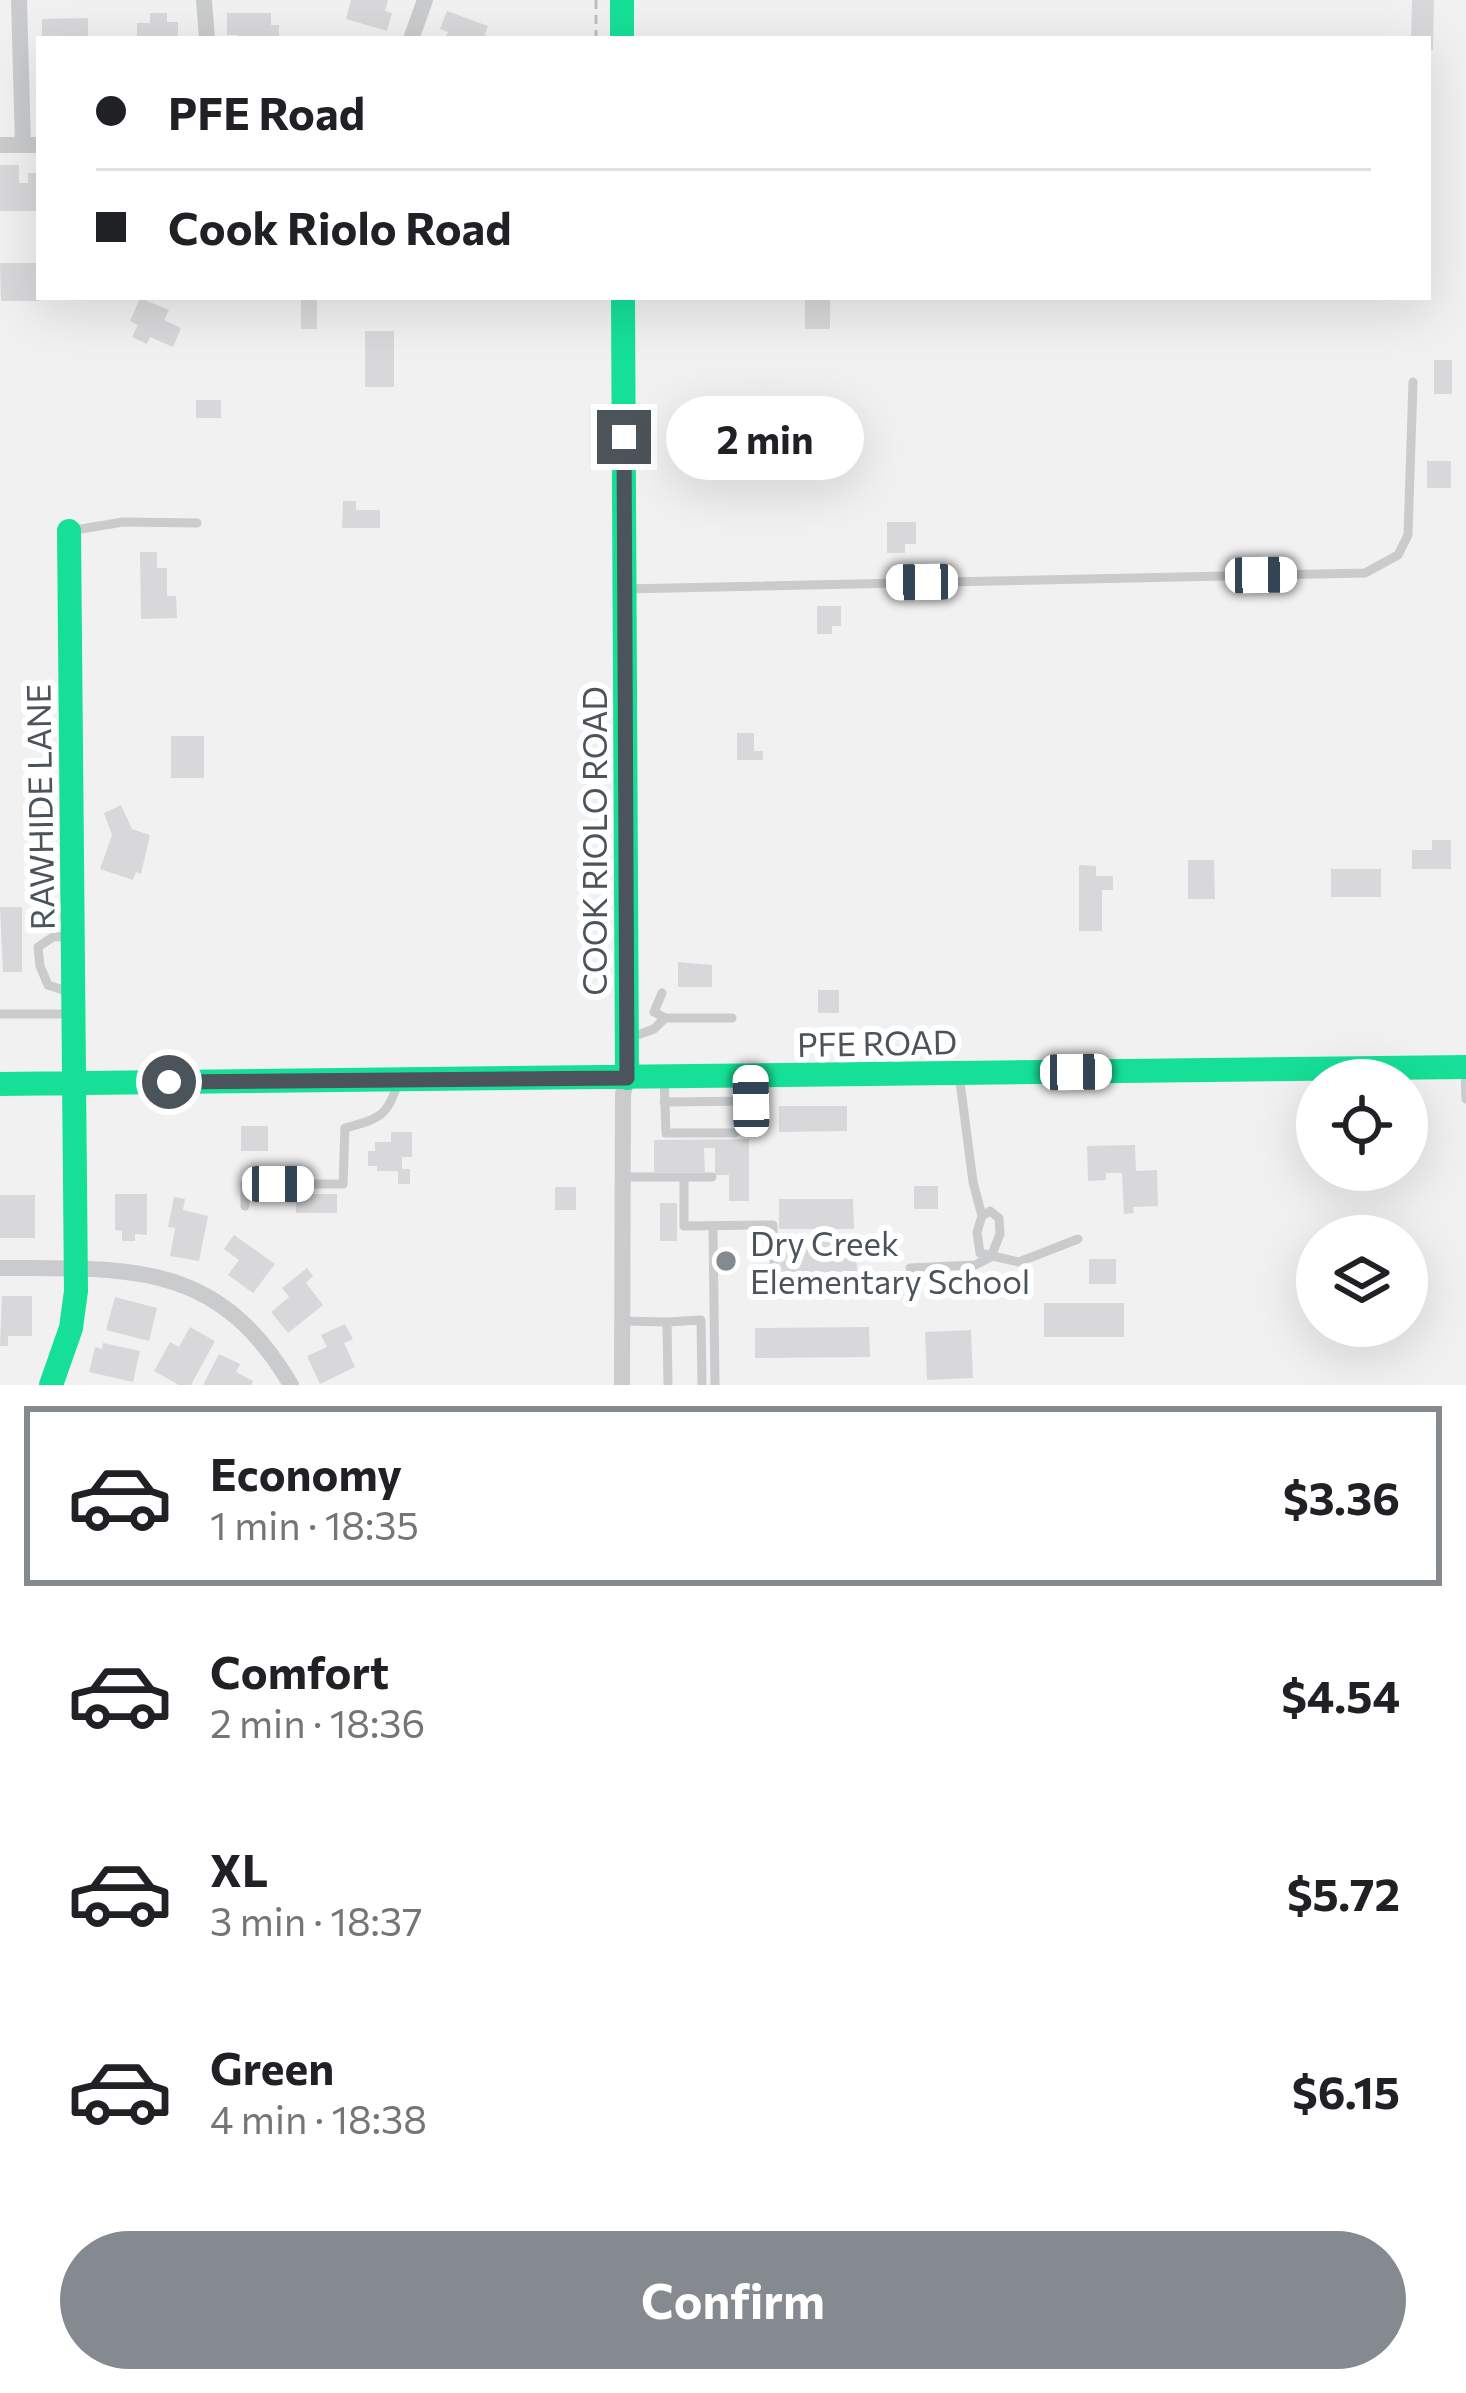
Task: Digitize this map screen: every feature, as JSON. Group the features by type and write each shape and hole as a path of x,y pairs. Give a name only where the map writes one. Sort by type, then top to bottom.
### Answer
{"street":[{"path":"0,145 31,145 20,0"},
{"path":"204,0 208,36"},
{"path":"412,36 425,0"},
{"path":"622,0 622,36"},
{"name":"COOK RIOLO ROAD","path":"622,1385 627,1078 623,300"},
{"name":"RAWHIDE LANE","path":"51,1385 70,1328 76,1269 69,531"},
{"name":"PFE ROAD","path":"0,1084 627,1078 664,1090 751,1089 959,1074 1465,1067"},
{"path":"0,1268 116,1268 199,1291 252,1332 291,1385"}],"lane":[{"path":"625,589 1365,573 1398,555 1408,535 1413,382"},
{"path":"69,531 123,522 197,524"},
{"path":"73,936 53,937 38,947 48,985 74,1004"},
{"path":"662,993 654,1012 665,1018 732,1018"},
{"path":"0,1014 74,1004"},
{"path":"626,1038 654,1029 665,1018"},
{"path":"1465,1067 1466,1099"},
{"path":"959,1074 982,1216 977,1232 980,1253 1018,1262 1078,1239"},
{"path":"244,1206 245,1184 343,1184 345,1128 374,1120 392,1106 398,1081"},
{"path":"664,1090 666,1133 735,1133 746,1122 751,1089"},
{"path":"623,1177 712,1177"},
{"path":"684,1177 684,1226 773,1225 775,1293"},
{"path":"910,1268 975,1265 991,1257 1000,1234 999,1218 990,1211 982,1216"},
{"path":"713,1226 715,1385"},
{"path":"622,1322 701,1320 701,1385"},
{"path":"667,1322 668,1385"}],"path":[{"path":"596,0 596,36"}],"building":[{"path":"351,0 388,0 385,11 392,13 387,31 346,19"},
{"path":"1412,0 1434,0 1433,50 1431,36 1411,36"},
{"path":"447,11 488,26 484,36 446,36 448,32 440,29"},
{"path":"150,13 167,13 167,22 178,22 178,36 137,36 137,23 150,23"},
{"path":"227,13 271,13 271,25 279,25 279,36 227,35"},
{"path":"88,18 88,36 42,36 42,19"},
{"path":"0,165 19,165 19,183 28,183 28,173 36,173 36,211 0,211"},
{"path":"0,263 36,263 39,301 1,301"},
{"path":"139,300 145,300 169,310 164,320 181,328 173,347 150,337 147,344 132,337 138,325 130,321"},
{"path":"301,300 317,300 317,329 301,329"},
{"path":"805,300 830,300 830,329 805,329"},
{"path":"365,331 394,331 394,387 365,387"},
{"path":"1434,360 1452,360 1452,394 1434,394"},
{"path":"196,400 221,400 221,418 196,418"},
{"path":"779,437 816,437 816,462 779,462"},
{"path":"1427,461 1451,461 1451,488 1427,488"},
{"path":"343,501 356,501 356,510 380,510 380,528 342,528"},
{"path":"887,522 916,522 916,544 905,544 905,553 887,553"},
{"path":"140,552 157,552 157,568 167,568 167,596 176,596 177,618 141,619"},
{"path":"817,606 841,606 841,626 832,626 832,634 817,634"},
{"path":"737,733 754,733 754,751 763,751 763,760 737,760"},
{"path":"171,736 204,736 204,778 171,778"},
{"path":"121,805 132,829 150,835 141,874 136,872 133,880 100,869 112,835 104,813"},
{"path":"1432,840 1451,840 1451,869 1412,869 1412,850 1432,850"},
{"path":"1188,860 1214,860 1215,899 1188,899"},
{"path":"1079,865 1096,866 1096,876 1113,876 1113,890 1102,890 1102,931 1079,931"},
{"path":"1331,869 1381,869 1381,897 1331,897"},
{"path":"0,907 22,907 22,972 3,972"},
{"path":"678,962 712,965 712,987 678,987"},
{"path":"818,990 839,990 839,1013 818,1013"},
{"path":"779,1106 847,1106 847,1131 779,1132"},
{"path":"241,1126 268,1126 268,1151 241,1151"},
{"path":"391,1132 412,1132 412,1157 402,1157 402,1169 410,1169 410,1184 398,1184 398,1171 368,1166 368,1151 375,1151 375,1142 391,1142"},
{"path":"749,1139 749,1201 729,1201 729,1175 715,1175 715,1148 704,1148 705,1172 654,1172 654,1140"},
{"path":"1135,1145 1136,1171 1157,1170 1158,1206 1133,1207 1134,1213 1124,1214 1122,1173 1106,1173 1106,1180 1088,1181 1087,1146"},
{"path":"914,1186 938,1186 938,1209 914,1209"},
{"path":"555,1187 576,1187 576,1210 555,1210"},
{"path":"115,1194 147,1194 147,1235 135,1234 135,1241 122,1241 122,1231 115,1230"},
{"path":"296,1194 337,1194 337,1213 296,1213"},
{"path":"0,1195 35,1195 35,1238 0,1238"},
{"path":"174,1197 185,1199 183,1210 208,1216 199,1261 170,1256 175,1228 168,1227"},
{"path":"779,1199 853,1199 854,1229 779,1229"},
{"path":"660,1203 677,1203 677,1241 660,1241"},
{"path":"234,1235 275,1264 253,1293 228,1275 239,1260 224,1249"},
{"path":"779,1242 856,1242 857,1272 780,1272"},
{"path":"1089,1259 1116,1259 1116,1284 1089,1284"},
{"path":"307,1268 313,1276 306,1283 323,1305 288,1333 271,1312 289,1297 282,1288"},
{"path":"2,1296 32,1296 32,1336 8,1336 8,1346 0,1346"},
{"path":"115,1297 157,1308 149,1341 106,1330"},
{"path":"1044,1303 1124,1303 1124,1337 1044,1337"},
{"path":"345,1324 353,1339 344,1343 355,1367 320,1384 307,1356 327,1347 321,1335"},
{"path":"190,1327 215,1341 191,1385 179,1385 154,1371 170,1342 179,1347"},
{"path":"869,1327 870,1357 755,1358 755,1328"},
{"path":"971,1330 973,1378 927,1380 925,1332"},
{"path":"103,1343 140,1351 133,1382 89,1372 95,1347 102,1349"},
{"path":"219,1354 240,1364 236,1372 253,1381 251,1385 203,1385"}],"traffic: fast":[{"path":"622,0 622,36"},
{"path":"623,300 627,1078"},
{"path":"51,1385 71,1328 76,1291 69,531"},
{"path":"0,1084 1466,1067"}],"place":[{"name":"Dry Creek Elementary School","path":"726,1261"}],"route":[{"path":"169,1082 627,1078 624,437"}]}
